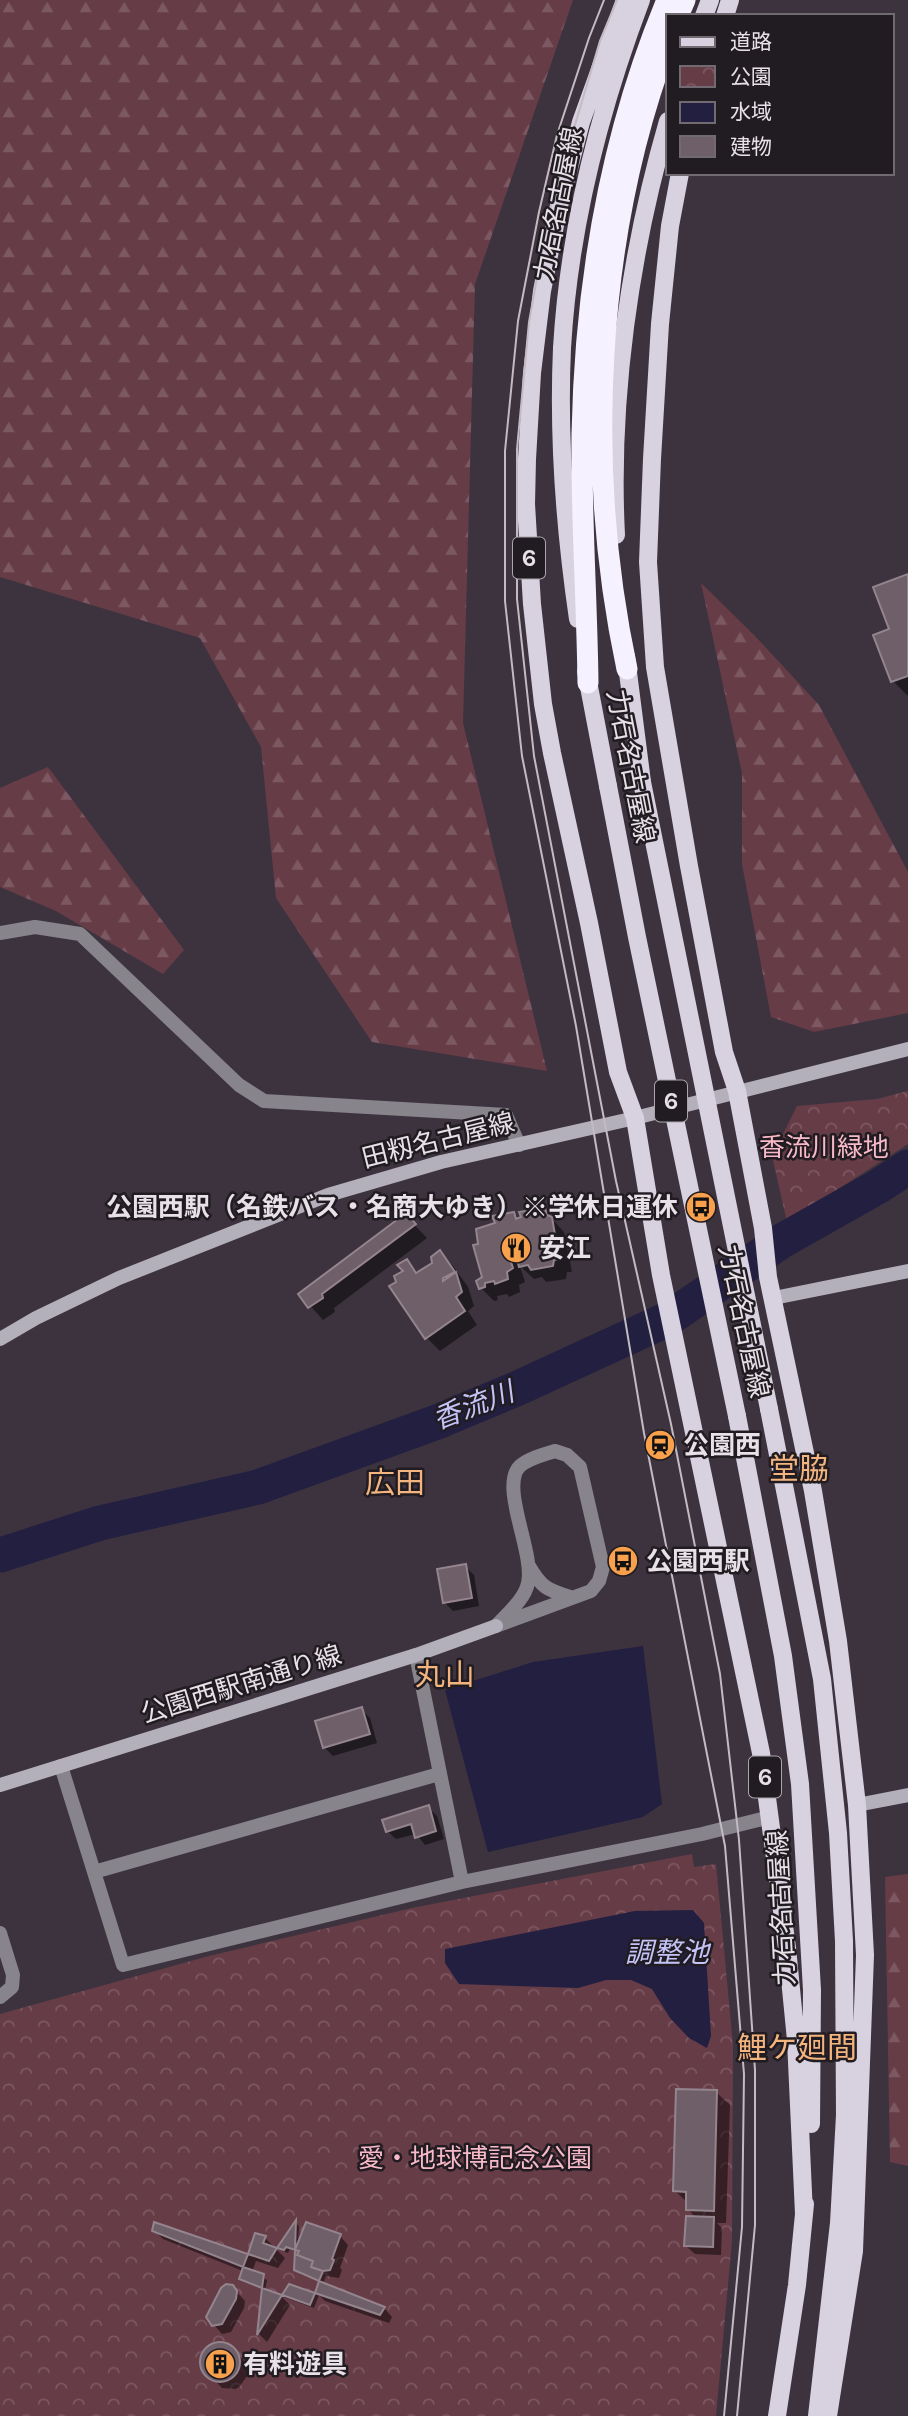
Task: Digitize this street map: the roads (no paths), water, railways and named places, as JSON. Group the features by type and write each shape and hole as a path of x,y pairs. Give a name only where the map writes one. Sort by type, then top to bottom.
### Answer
{"highway":[{"path":"588,683 583,434 593,290 620,145 645,57 667,0"},
{"path":"628,670 610,580 606,538 603,447 605,355 615,254 624,201 647,106 666,48"}],"main road":[{"name":"6","path":"625,0 580,122 549,251 540,304 532,373 526,504 532,604 545,716 618,1072 635,1118 664,1289 761,1754 788,1948 796,2040 804,2214"},
{"name":"力石名古屋線","path":"641,0 614,75 593,151 573,252 562,347 562,452 566,515 588,683 637,937 737,1416 783,1656 800,1784 812,1990 811,2119 797,2284 776,2416"},
{"name":"力石名古屋線","path":"666,129 648,198 626,318 617,426 616,528 628,670 642,782 822,1679 838,1833 845,1941 845,2115 839,2222 817,2416"},
{"path":"680,175 670,226 660,324 648,562 655,667 724,1052 737,1091 763,1228 768,1277 816,1505 838,1641 857,1805 865,1955 854,2251 828,2416"},
{"name":"田籾名古屋線","path":"0,1339 36,1318 119,1278 328,1195 441,1162 635,1118 908,1049"},
{"path":"774,1298 908,1271"},
{"name":"公園西駅南通り線","path":"0,1785 416,1655 496,1626"},
{"path":"857,1805 908,1795"}],"street":[{"path":"0,933 35,927 80,934 239,1085 264,1101 506,1115 519,1144"},
{"path":"555,1451 567,1455 580,1467 603,1567 599,1581 591,1591 496,1626 517,1604 528,1584 529,1566 512,1482 517,1469 527,1461 555,1451"},
{"path":"529,1566 538,1583 551,1591 570,1597"},
{"path":"416,1655 462,1882"},
{"path":"61,1766 123,1965 462,1882 702,1834 770,1817"},
{"path":"94,1872 439,1774"},
{"path":"0,1933 13,1975 12,1987 0,1997"}],"water":[{"path":"643,1646 662,1804 643,1817 488,1852 445,1690 533,1662"},
{"name":"調整池","path":"693,1910 704,1923 711,2036 707,2048 689,2038 670,2018 652,1989 631,1980 606,1980 578,1988 459,1984 445,1963 445,1949 635,1911"}],"waterway":[{"name":"香流川","path":"0,1555 100,1523 258,1487 437,1422 516,1389 668,1319 780,1242 908,1167"}],"tram line":[{"path":"604,0 557,135 518,321 505,451 505,601 522,756 576,1026 644,1433 725,1846 744,2074 742,2227 724,2416"},
{"path":"617,0 600,41 549,212 529,322 517,449 517,599 534,756 616,1181 671,1424 720,1674 739,1840 755,2070 755,2225 737,2416"}],"place":[{"name":"公園西駅（名鉄バス・名商大ゆき）※学休日運休","path":"701,1207"},
{"name":"安江","path":"516,1248"},
{"name":"公園西","path":"660,1445"},
{"name":"公園西駅","path":"623,1561"},
{"name":"有料遊具","path":"220,2364"}],"district":[{"name":"堂脇","path":"799,1469"},
{"name":"広田","path":"395,1483"},
{"name":"丸山","path":"445,1675"},
{"name":"鯉ケ廻間","path":"797,2048"}],"park label":[{"name":"香流川緑地","path":"824,1147"},
{"name":"愛・地球博記念公園","path":"475,2158"}]}
